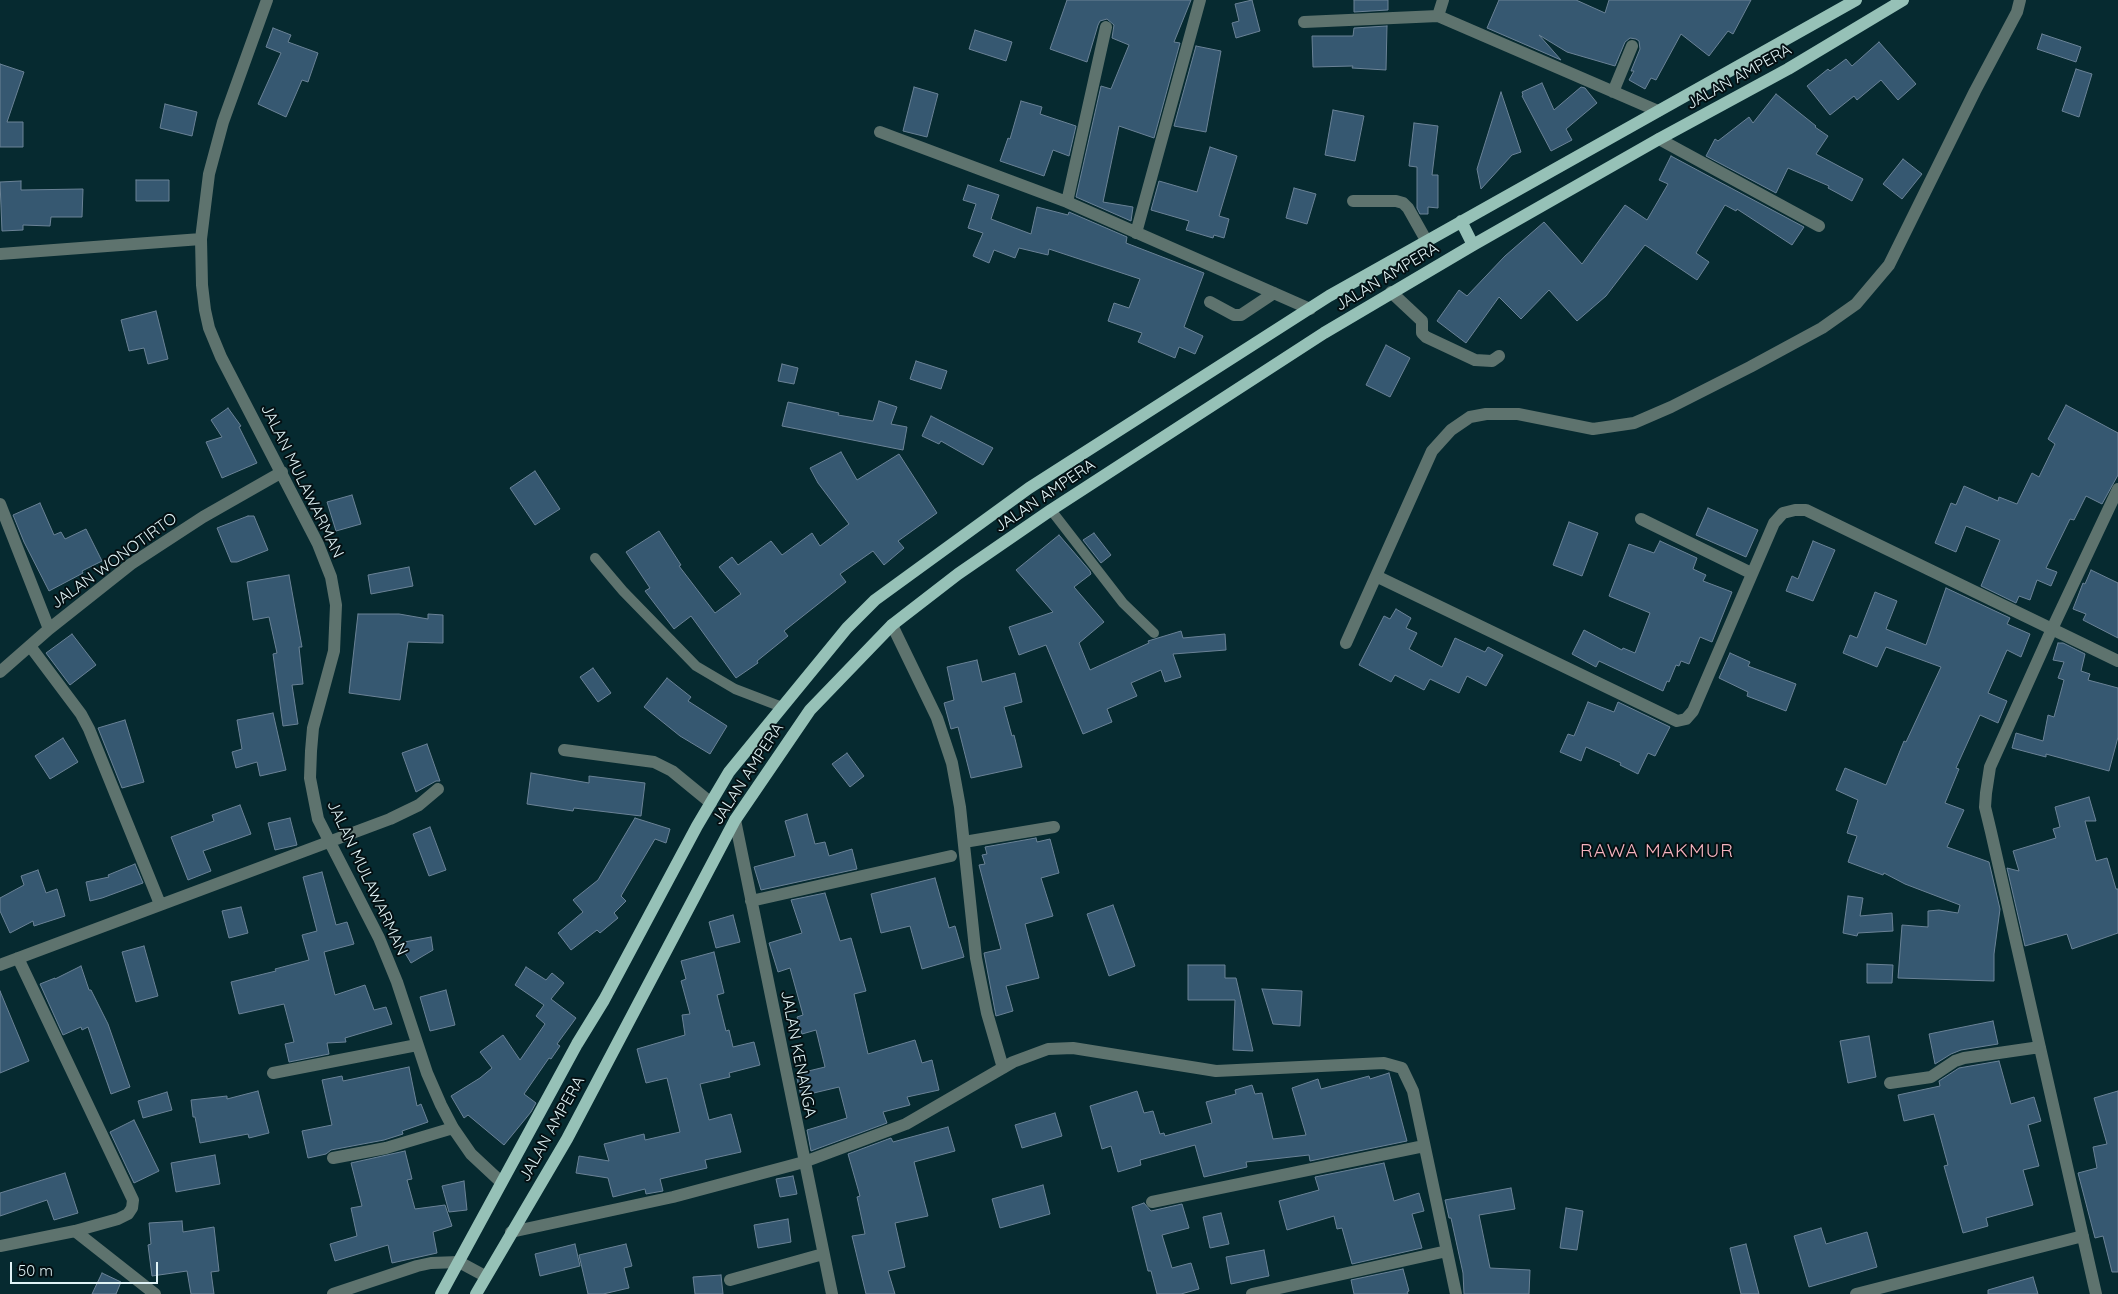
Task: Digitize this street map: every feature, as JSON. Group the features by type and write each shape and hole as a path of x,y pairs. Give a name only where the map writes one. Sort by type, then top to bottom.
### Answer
{"main road":[{"name":"JALAN AMPERA","path":"441,1294 604,1000 696,826 729,772 847,628 868,607 927,560 1029,488 1329,296 1856,0"},
{"name":"JALAN AMPERA","path":"476,1294 567,1138 735,820 810,710 892,625 958,574 1051,510 1295,352 1392,292 1659,139 1788,69 1904,0"},
{"path":"1461,221 1473,245"}],"street":[{"name":"JALAN MULAWARMAN","path":"267,0 223,122 210,174 201,238 202,285 209,328 221,357 282,472 321,552 331,577 336,605 334,651 313,728 310,751 310,778 318,819 379,938 397,982 427,1074 454,1128 471,1154 502,1182"},
{"path":"1136,233 1200,0"},
{"path":"1438,16 1443,0"},
{"path":"1346,643 1432,451 1451,430 1470,417 1486,414 1518,414 1593,429 1634,422 1671,407 1750,367 1822,328 1856,304 1889,265 1975,91 2017,12 2020,0"},
{"path":"1304,22 1438,16 1658,112"},
{"path":"1067,202 1106,27"},
{"path":"1613,92 1632,46"},
{"path":"880,132 1067,202 1310,309"},
{"path":"1659,139 1819,226"},
{"path":"1353,201 1396,201 1403,203 1408,208 1426,240"},
{"path":"0,254 201,238"},
{"path":"1392,292 1422,320 1422,333 1426,338 1475,360 1492,361 1499,356"},
{"path":"1210,302 1234,315 1241,315 1274,293"},
{"name":"JALAN WONOTIRTO","path":"0,672 49,629 131,564 203,517 282,472"},
{"path":"2096,1294 1985,807 1990,767 2118,488"},
{"path":"0,504 49,629"},
{"path":"1376,576 1677,721 1686,719 1694,711 1751,573 1774,523 1783,513 1806,510 2118,661"},
{"path":"1641,519 1751,573"},
{"path":"892,625 937,718 952,763 960,807 976,958 987,1013 1003,1068"},
{"path":"30,646 81,714 89,729 160,904"},
{"path":"564,750 654,762 672,771 711,803"},
{"path":"0,965 390,819 418,805 438,790"},
{"name":"JALAN KENANGA","path":"735,820 832,1294"},
{"path":"964,842 1054,827"},
{"path":"751,901 951,856"},
{"path":"0,1246 75,1231 118,1219 128,1214 132,1208 133,1200 18,958"},
{"path":"273,1073 417,1045"},
{"path":"1890,1083 1931,1077 1954,1061 1964,1058 2040,1047"},
{"path":"511,1232 673,1197 804,1162 906,1124 1003,1068 1048,1049 1073,1048 1216,1071 1384,1063 1402,1068 1413,1091 1456,1294"},
{"path":"333,1158 386,1148 454,1128"},
{"path":"1152,1202 1424,1146"},
{"path":"75,1231 155,1294"},
{"path":"1856,1294 2084,1236"},
{"path":"1252,1294 1447,1251"},
{"path":"730,1280 823,1254"},
{"path":"333,1294 417,1266 441,1262 459,1262 485,1276"}],"lane":[{"path":"1051,510 1123,603 1154,633"},
{"path":"595,558 623,591 696,666 735,690 782,707"}],"building":[{"path":"1067,0 1191,0 1174,42 1180,43 1154,138 1119,126 1103,202 1133,207 1131,221 1076,197 1101,86 1111,89 1129,45 1112,38 1114,25 1107,19 1100,21 1098,25 1087,62 1050,49"},
{"path":"1252,0 1260,31 1236,38 1232,23 1239,21 1235,4"},
{"path":"1354,0 1388,0 1388,10 1354,12"},
{"path":"1499,0 1576,0 1605,13 1609,0 1751,0 1733,34 1728,31 1709,56 1681,34 1656,80 1651,78 1645,89 1629,80 1634,71 1631,71 1640,49 1639,41 1636,39 1630,38 1625,42 1615,66 1567,52 1539,35 1561,60 1487,28"},
{"path":"1387,26 1386,70 1352,68 1353,66 1313,67 1312,36 1353,36 1354,28"},
{"path":"273,28 291,35 288,42 318,53 308,82 302,80 286,117 258,104 281,53 266,47"},
{"path":"975,30 1012,42 1006,61 969,49"},
{"path":"2042,34 2081,47 2076,62 2037,49"},
{"path":"1879,42 1916,84 1898,100 1881,80 1857,100 1854,96 1830,115 1807,86 1828,69 1830,71 1846,59 1852,66"},
{"path":"1196,46 1221,51 1206,132 1174,126"},
{"path":"0,64 24,72 7,122 23,122 23,147 0,147"},
{"path":"2076,69 2092,74 2079,117 2062,111"},
{"path":"1542,83 1554,110 1581,87 1585,88 1597,103 1566,129 1572,140 1551,151 1522,96 1522,92"},
{"path":"914,87 938,94 927,137 903,131"},
{"path":"1501,92 1521,152 1512,155 1481,189 1477,169"},
{"path":"1776,94 1828,136 1816,154 1863,179 1852,201 1828,188 1829,186 1788,168 1776,193 1706,156 1715,139 1718,141 1749,117 1753,123"},
{"path":"1021,101 1042,107 1040,114 1076,126 1069,156 1053,150 1044,176 1000,161 1008,138 1010,139"},
{"path":"165,104 197,112 192,136 160,128"},
{"path":"1333,110 1364,116 1355,161 1325,155"},
{"path":"1414,123 1438,126 1432,175 1438,175 1438,208 1428,207 1428,214 1420,214 1417,208 1417,167 1409,166"},
{"path":"1210,147 1237,156 1219,216 1229,219 1224,238 1214,235 1213,238 1186,230 1189,221 1151,210 1159,181 1197,192"},
{"path":"1671,156 1804,227 1792,245 1737,209 1736,211 1725,205 1696,253 1709,262 1697,280 1645,245 1606,296 1577,321 1549,290 1521,319 1499,297 1466,343 1437,321 1459,290 1467,296 1505,256 1544,222 1582,264 1625,205 1647,220 1668,184 1659,180"},
{"path":"1903,159 1922,174 1902,199 1883,184"},
{"path":"136,180 169,180 169,201 136,201"},
{"path":"21,181 21,190 83,189 82,217 51,217 50,226 23,225 23,230 2,231 0,182"},
{"path":"968,185 999,195 991,219 1031,234 1037,207 1068,215 1069,212 1127,237 1126,243 1204,273 1184,327 1203,336 1195,354 1179,347 1175,358 1138,342 1142,333 1108,321 1114,303 1129,308 1140,279 1049,249 1048,255 1019,248 1015,258 994,250 989,263 973,256 983,233 968,228 976,204 963,200"},
{"path":"1294,188 1316,194 1307,224 1286,218"},
{"path":"156,311 168,359 148,364 144,348 129,351 121,320"},
{"path":"1386,345 1410,358 1390,397 1366,385"},
{"path":"916,361 947,371 941,389 910,379"},
{"path":"782,364 798,368 794,384 778,381"},
{"path":"879,401 897,407 891,424 907,427 903,450 782,426 788,402 839,413 838,415 873,421"},
{"path":"2066,405 2118,433 2118,475 2102,504 2086,496 2074,520 2070,519 2046,568 2057,572 2051,586 2037,580 2030,600 2019,596 2016,603 1981,586 2000,540 1966,526 1956,552 1935,543 1951,503 1956,505 1964,486 1998,501 1999,497 2017,504 2032,473 2039,477 2055,444 2048,439"},
{"path":"228,408 241,426 239,427 257,463 222,478 206,442 222,437 211,420"},
{"path":"931,416 993,448 983,465 941,441 939,444 922,436"},
{"path":"841,452 857,480 899,454 937,513 898,541 904,548 884,565 873,551 840,574 846,582 784,631 788,636 757,661 758,663 736,678 691,616 674,629 645,591 650,588 626,552 659,531 681,565 679,566 715,613 741,594 719,567 732,557 738,565 771,541 782,555 812,533 820,546 849,524 818,483 810,468"},
{"path":"535,471 560,509 535,525 510,488"},
{"path":"352,495 361,524 336,531 327,502"},
{"path":"40,503 54,535 61,532 65,539 86,529 102,561 49,591 24,542 13,515"},
{"path":"1708,508 1758,530 1746,557 1696,535"},
{"path":"248,516 254,516 268,550 237,562 231,562 217,528"},
{"path":"1569,522 1598,533 1582,576 1553,565"},
{"path":"1094,533 1111,555 1101,563 1083,540"},
{"path":"1059,535 1090,571 1091,574 1074,587 1104,622 1079,643 1090,670 1149,643 1148,641 1181,631 1183,638 1225,634 1226,650 1173,654 1181,677 1165,682 1161,670 1131,683 1137,696 1107,709 1112,722 1083,734 1046,645 1019,655 1009,627 1053,612 1016,570"},
{"path":"1660,541 1697,558 1693,569 1706,575 1703,581 1732,592 1712,642 1700,637 1689,664 1681,661 1679,666 1676,665 1663,691 1599,661 1596,667 1572,654 1584,630 1622,650 1623,648 1635,653 1650,613 1609,596 1629,544 1654,553"},
{"path":"1813,541 1835,550 1813,601 1786,591 1792,576 1798,579"},
{"path":"409,567 413,586 371,594 368,575"},
{"path":"2091,570 2118,583 2118,638 2083,620 2086,614 2073,609 2083,583 2085,584"},
{"path":"289,575 302,647 299,647 303,684 292,685 298,724 283,726 273,654 277,653 269,617 253,620 247,582"},
{"path":"1946,588 2010,618 2007,624 2030,634 2021,657 2007,650 1988,693 2007,701 1998,723 1980,715 1956,768 1959,769 1945,803 1964,810 1947,847 1989,862 2000,909 1994,954 1994,981 1898,978 1902,925 1928,927 1928,911 1939,910 1958,913 1960,905 1905,884 1884,873 1883,875 1848,862 1857,836 1847,833 1858,800 1836,790 1845,768 1886,785 1904,741 1906,742 1941,667 1886,647 1877,667 1843,653 1850,635 1857,638 1875,592 1897,601 1886,629 1926,645"},
{"path":"1396,609 1411,618 1406,628 1417,633 1409,649 1442,667 1455,638 1485,652 1488,647 1503,655 1486,686 1467,676 1459,693 1430,679 1424,690 1395,675 1391,682 1359,665 1384,616 1390,619"},
{"path":"358,614 399,614 428,619 428,614 443,615 443,643 408,642 400,700 349,693"},
{"path":"72,634 96,665 70,685 46,653"},
{"path":"2058,643 2063,643 2085,654 2081,671 2090,674 2088,680 2118,688 2118,737 2109,771 2046,754 2046,757 2012,748 2016,733 2043,741 2048,715 2054,717 2064,680 2058,678 2064,662 2053,660"},
{"path":"1730,653 1750,662 1748,666 1796,684 1786,711 1747,696 1748,692 1719,678"},
{"path":"977,660 982,682 1015,673 1022,702 1004,707 1012,736 1014,735 1022,767 971,778 958,727 951,729 944,703 954,700 947,667"},
{"path":"593,668 611,693 598,702 580,677"},
{"path":"667,678 691,697 688,701 727,726 710,754 680,736 644,707"},
{"path":"1588,702 1614,712 1618,702 1670,727 1655,756 1648,753 1638,774 1620,765 1621,763 1586,747 1581,761 1560,752 1568,734 1574,736"},
{"path":"273,713 286,770 260,776 257,762 236,768 232,752 242,749 237,720"},
{"path":"125,720 144,782 122,788 98,728"},
{"path":"63,738 78,762 50,779 35,756"},
{"path":"427,744 440,781 436,781 416,792 402,753"},
{"path":"847,753 864,776 850,787 832,764"},
{"path":"531,773 589,783 589,776 645,783 641,816 574,808 573,811 527,804"},
{"path":"2089,797 2096,821 2085,821 2096,861 2107,858 2116,889 2118,889 2118,933 2072,949 2067,934 2025,946 2007,868 2019,871 2013,851 2056,838 2053,829 2060,827 2055,807"},
{"path":"240,805 251,834 203,851 211,871 188,880 171,837 214,821 212,815"},
{"path":"807,814 815,844 825,842 829,856 852,849 857,869 761,890 754,867 795,856 785,821"},
{"path":"290,818 297,845 275,850 268,823"},
{"path":"635,818 670,829 666,843 655,839 621,896 626,901 614,913 618,918 600,933 597,930 571,950 558,933 583,912 573,900 598,880"},
{"path":"430,827 446,870 429,876 413,834"},
{"path":"1036,838 1037,842 1050,839 1059,873 1041,878 1053,916 1025,924 1039,978 1006,986 1013,1011 996,1016 984,953 1001,949 979,865 985,864 982,855 987,854 985,847"},
{"path":"135,864 143,883 90,901 86,882 109,877 108,875"},
{"path":"38,870 46,893 57,889 65,916 34,926 33,921 10,933 0,911 0,898 24,885 21,876"},
{"path":"322,872 336,925 347,922 354,944 324,952 335,995 365,985 374,1010 386,1007 392,1024 345,1038 346,1042 327,1043 329,1054 289,1062 285,1044 294,1042 284,1004 239,1014 231,982 276,971 275,969 309,960 302,935 317,931 303,877"},
{"path":"935,878 949,928 955,926 964,957 922,969 910,926 881,933 871,894"},
{"path":"825,893 840,941 851,938 866,991 854,994 868,1054 915,1040 922,1063 932,1060 939,1090 907,1097 910,1105 883,1112 887,1123 811,1151 807,1130 847,1118 839,1087 801,1096 796,1074 825,1067 816,1030 802,1034 797,1017 803,1015 790,968 778,972 769,943 802,933 791,900"},
{"path":"1848,896 1863,898 1860,916 1892,913 1893,931 1858,933 1857,936 1843,933"},
{"path":"1113,905 1135,966 1109,976 1087,914"},
{"path":"241,907 248,933 229,938 222,911"},
{"path":"733,915 740,942 716,948 709,922"},
{"path":"431,937 433,950 411,963 399,943"},
{"path":"144,946 158,996 136,1002 122,952"},
{"path":"714,952 724,993 717,995 726,1031 729,1030 733,1047 754,1042 760,1065 729,1073 730,1077 700,1084 709,1120 731,1114 741,1152 705,1160 707,1168 660,1179 663,1191 646,1194 645,1189 613,1197 608,1178 576,1173 579,1156 609,1161 604,1144 644,1134 645,1140 680,1132 667,1078 646,1083 637,1049 685,1035 682,1015 690,1014 681,981 686,979 681,961"},
{"path":"1867,964 1893,965 1892,983 1867,983"},
{"path":"1188,965 1225,965 1225,978 1236,978 1253,1051 1233,1050 1235,1000 1188,1000"},
{"path":"81,966 89,990 91,990 108,1024 130,1087 111,1094 88,1027 82,1030 81,1027 63,1035 40,984"},
{"path":"526,967 546,980 552,973 564,983 551,999 576,1018 557,1044 560,1046 551,1059 549,1058 524,1094 536,1103 504,1145 468,1115 464,1118 451,1096 492,1068 480,1052 503,1035 520,1060 545,1024 536,1016 544,1005 515,985"},
{"path":"1262,989 1302,991 1300,1026 1273,1024"},
{"path":"446,990 455,1025 430,1031 420,997"},
{"path":"0,991 29,1061 0,1073"},
{"path":"1993,1021 1998,1044 1961,1050 1935,1064 1929,1034"},
{"path":"1869,1036 1876,1077 1848,1083 1840,1041"},
{"path":"1999,1061 2011,1104 2034,1097 2041,1121 2028,1125 2039,1166 2023,1170 2033,1205 1986,1218 1988,1226 1963,1233 1944,1166 1948,1165 1934,1114 1904,1121 1898,1095 1940,1086 1939,1081 1959,1068"},
{"path":"409,1067 417,1106 421,1104 428,1122 402,1131 403,1134 384,1140 331,1150 326,1154 308,1158 302,1131 332,1125 322,1080 342,1076 343,1081"},
{"path":"1389,1073 1407,1141 1310,1161 1309,1155 1246,1162 1247,1167 1204,1177 1195,1145 1140,1160 1141,1165 1118,1172 1111,1146 1102,1149 1090,1106 1137,1091 1144,1113 1153,1111 1160,1134 1164,1133 1165,1136 1212,1123 1206,1102 1236,1094 1235,1090 1252,1085 1255,1094 1262,1093 1273,1139 1306,1135 1292,1088 1318,1079 1321,1089 1369,1076 1370,1079"},
{"path":"258,1091 269,1133 249,1138 248,1134 200,1143 195,1117 193,1117 191,1100 227,1096 227,1099"},
{"path":"2118,1091 2118,1272 2112,1272 2103,1236 2095,1238 2078,1173 2097,1168 2093,1147 2107,1144 2094,1098"},
{"path":"167,1092 172,1110 143,1118 138,1101"},
{"path":"1055,1113 1062,1136 1022,1148 1015,1125"},
{"path":"134,1120 159,1171 134,1183 110,1132"},
{"path":"948,1127 955,1151 914,1162 928,1216 895,1223 905,1267 888,1271 895,1294 866,1294 852,1236 865,1234 857,1197 860,1196 848,1154 891,1138 893,1142"},
{"path":"405,1151 412,1179 407,1180 415,1209 445,1205 452,1226 433,1232 437,1253 392,1263 388,1245 335,1261 330,1244 357,1236 351,1208 362,1206 351,1163"},
{"path":"215,1155 220,1184 176,1192 171,1163"},
{"path":"1384,1163 1394,1201 1419,1193 1424,1211 1412,1214 1422,1248 1352,1264 1342,1228 1337,1229 1334,1216 1287,1230 1279,1201 1319,1190 1315,1177"},
{"path":"65,1173 78,1213 54,1220 47,1200 0,1216 0,1193"},
{"path":"793,1176 797,1194 780,1197 776,1179"},
{"path":"464,1181 467,1210 449,1212 442,1186"},
{"path":"1043,1185 1050,1214 1000,1228 992,1199"},
{"path":"1511,1188 1515,1209 1479,1215 1490,1268 1530,1270 1529,1294 1464,1294 1463,1273 1451,1218 1449,1218 1445,1200"},
{"path":"1144,1203 1151,1211 1182,1204 1189,1228 1162,1235 1172,1268 1191,1263 1199,1289 1181,1294 1157,1294 1151,1271 1148,1271 1132,1207"},
{"path":"1566,1208 1583,1211 1577,1250 1560,1248"},
{"path":"1221,1213 1229,1244 1210,1248 1203,1217"},
{"path":"788,1219 791,1242 758,1248 754,1225"},
{"path":"182,1221 183,1232 214,1227 219,1271 211,1272 214,1294 191,1294 187,1271 152,1276 148,1245 151,1244 149,1223"},
{"path":"1821,1228 1826,1244 1867,1232 1877,1267 1809,1287 1794,1236"},
{"path":"575,1244 580,1266 540,1276 535,1254"},
{"path":"626,1244 632,1266 624,1268 629,1288 603,1294 588,1294 579,1255"},
{"path":"1746,1244 1759,1294 1741,1294 1730,1248"},
{"path":"1264,1250 1269,1276 1231,1284 1226,1257"},
{"path":"1403,1269 1409,1291 1407,1292 1408,1294 1354,1294 1351,1280"},
{"path":"102,1273 121,1282 116,1294 92,1294"},
{"path":"721,1275 723,1294 695,1294 693,1277"},
{"path":"2033,1277 2038,1294 1988,1294 1988,1290"}],"district":[{"name":"RAWA MAKMUR","path":"1657,851"}]}
